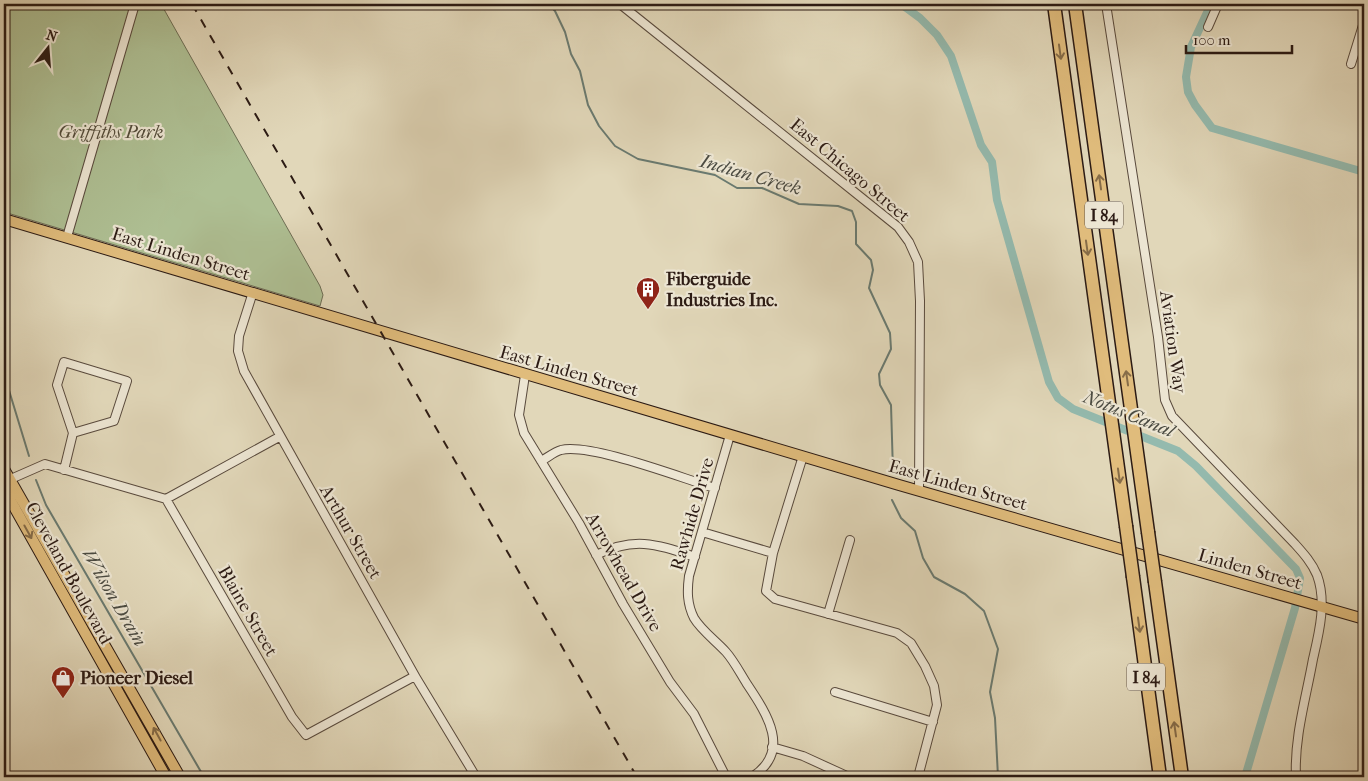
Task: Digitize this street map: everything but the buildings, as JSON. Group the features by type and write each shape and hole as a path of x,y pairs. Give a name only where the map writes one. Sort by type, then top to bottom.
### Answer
{"highway":[{"name":"I 84","path":"1054,4 1160,777"},
{"name":"I 84","path":"1075,4 1182,777"}],"main road":[{"name":"East Linden Street","path":"4,219 525,375 1126,551"},
{"name":"Cleveland Boulevard","path":"4,469 7,480 180,777"},
{"name":"Cleveland Boulevard","path":"4,489 166,777"},
{"name":"Linden Street","path":"1126,551 1364,619"}],"street":[{"path":"67,237 135,4"},
{"name":"East Chicago Street","path":"620,4 892,222 910,242 918,262 920,301 918,491"},
{"name":"Aviation Way","path":"1106,4 1158,337 1165,400 1172,416 1189,436 1304,555 1318,577 1322,619 1299,730 1296,753 1296,777"},
{"path":"1208,28 1218,4"},
{"path":"1352,64 1364,22"},
{"name":"Arthur Street","path":"253,292 239,336 238,351 244,371 279,437 415,676 476,777"},
{"path":"64,470 73,433 57,385 64,362 127,381 114,421 73,433"},
{"name":"Arrowhead Drive","path":"525,375 519,416 524,433 670,682 694,714 726,777"},
{"name":"Rawhide Drive","path":"730,434 687,592 695,619 728,654 772,725 770,757 762,771 755,776"},
{"path":"7,480 45,464 166,500 279,437"},
{"path":"541,461 560,450 580,449 602,453 715,488"},
{"path":"803,456 773,553 766,591 774,599 897,633 911,643 934,686 937,705 918,777"},
{"name":"Blaine Street","path":"166,500 292,717 306,735 415,676"},
{"path":"702,532 773,553"},
{"path":"828,614 850,540"},
{"path":"596,555 616,545 635,543 658,546 695,558"},
{"path":"836,692 932,722"},
{"path":"772,747 803,756 849,777"}],"green space":[{"name":"Griffiths Park","path":"4,4 161,4 320,286 323,295 320,306 4,212"}],"waterway":[{"name":"Indian Creek","path":"549,4 555,11 565,32 571,54 580,71 588,105 599,126 615,146 638,159 715,175 737,188 762,188 799,204 838,206 852,211 856,222 856,244 871,260 873,270 869,288 890,333 891,349 879,374 880,385 891,405 893,472"},
{"name":"Notus Canal","path":"901,4 920,18 937,35 951,56 981,145 992,162 997,200 1049,382 1058,398 1073,409 1178,451 1196,466 1296,569 1300,578 1295,608 1245,777"},
{"path":"1211,4 1191,47 1186,77 1188,92 1212,128 1364,172"},
{"name":"Wilson Drain","path":"4,374 29,456"},
{"name":"Wilson Drain","path":"36,480 46,505 204,777"},
{"name":"Indian Creek","path":"892,500 901,518 915,531 923,558 934,577 965,594 984,611 998,649 990,692 995,718 998,777"}],"railway":[{"path":"192,4 637,777"}],"place":[{"name":"Fiberguide Industries Inc.","path":"648,310"},
{"name":"Pioneer Diesel","path":"63,699"}]}
